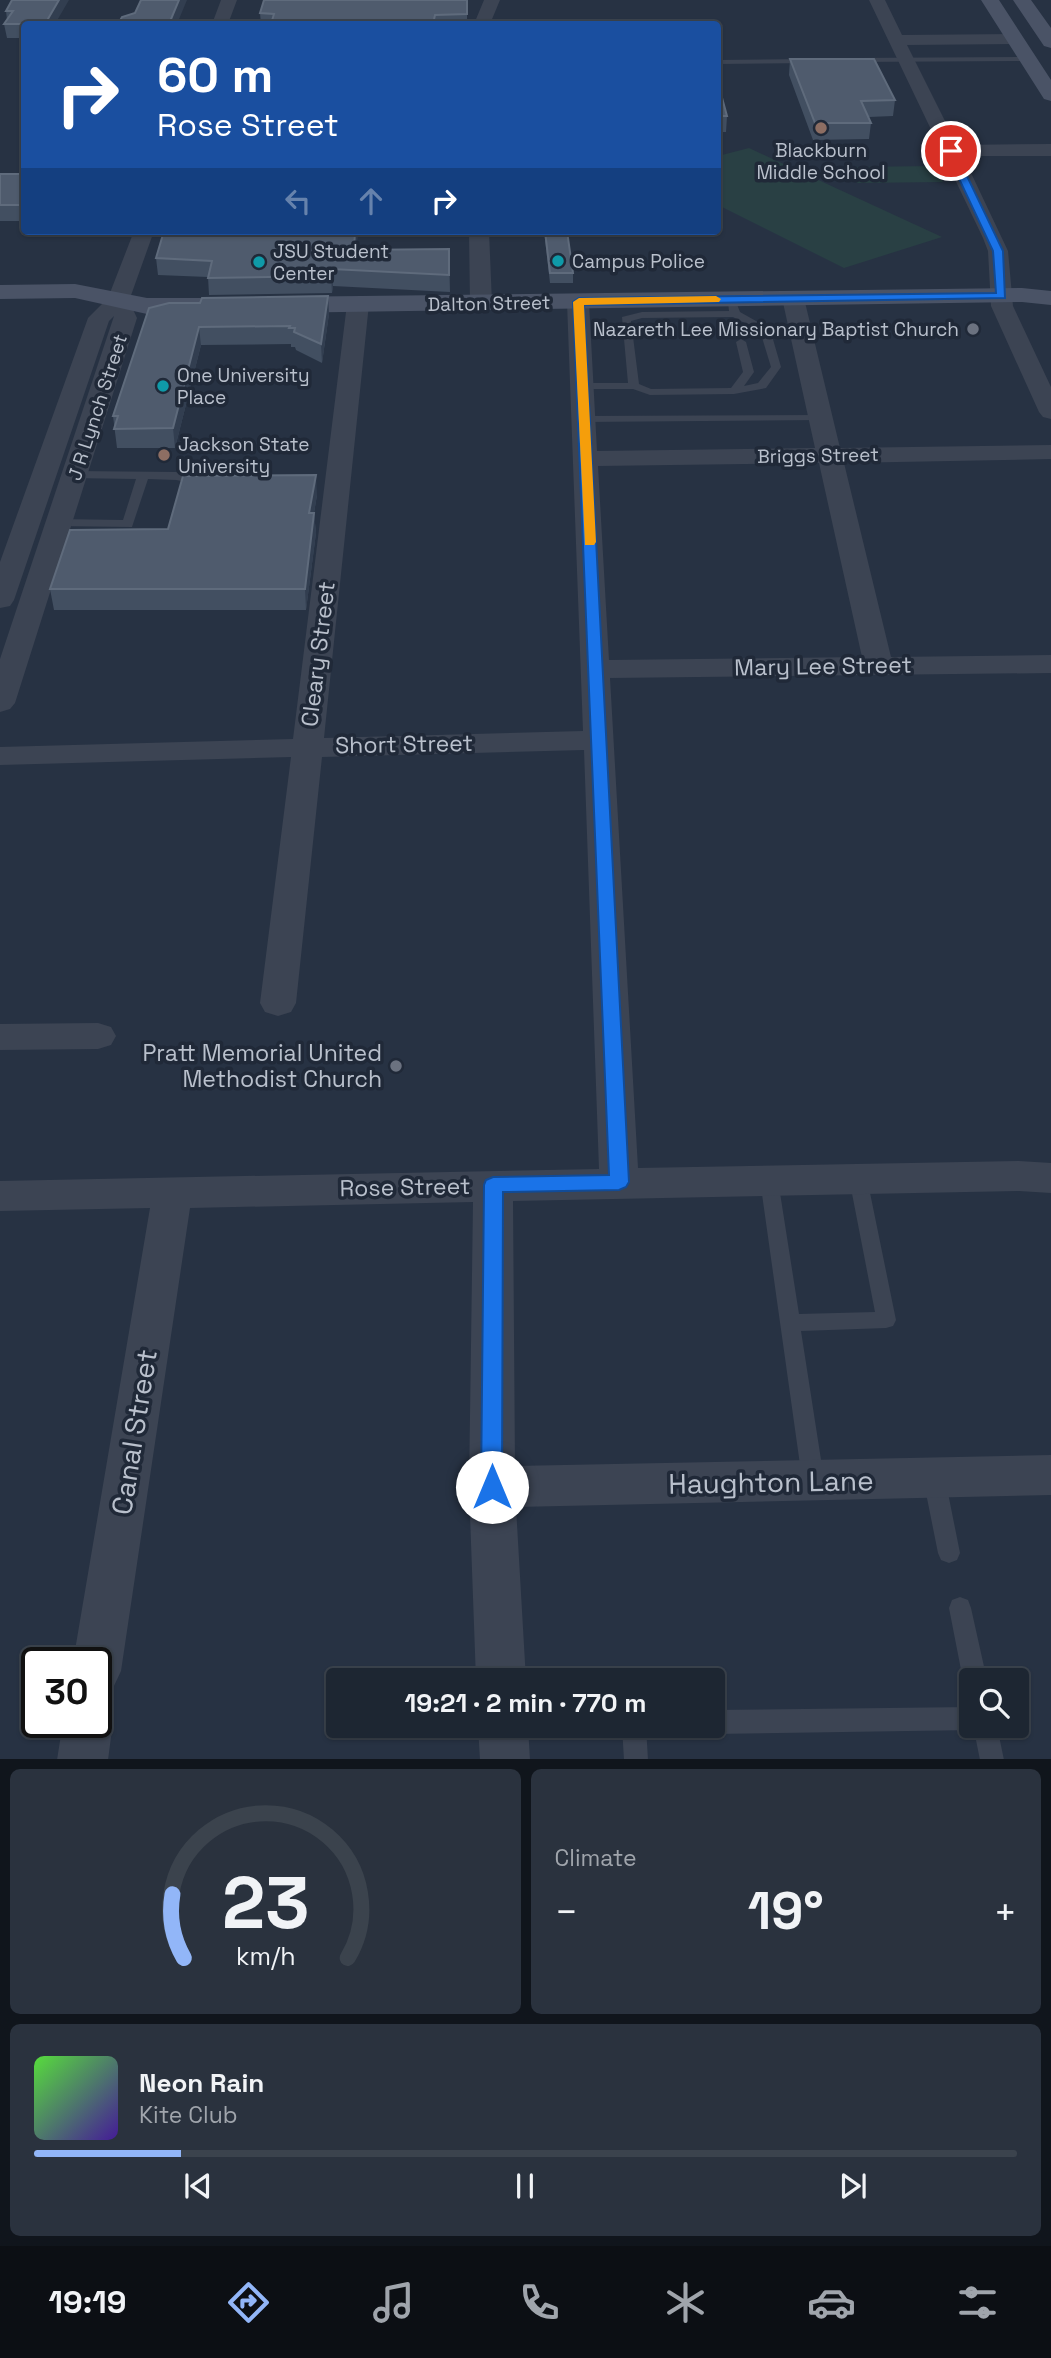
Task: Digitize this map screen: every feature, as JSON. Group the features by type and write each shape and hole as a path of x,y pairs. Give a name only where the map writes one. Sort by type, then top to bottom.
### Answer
{"street":[{"path":"221,21 229,0"},
{"path":"483,21 492,0"},
{"path":"877,0 998,251 1012,295 1002,306 1051,412"},
{"path":"990,0 1051,95"},
{"path":"1022,0 1051,41"},
{"path":"897,40 1016,39"},
{"path":"951,151 1051,150"},
{"path":"118,301 143,235"},
{"path":"479,235 481,303"},
{"name":"Dalton Street","path":"1012,295 1051,290"},
{"name":"Dalton Street","path":"0,292 92,293 146,306 579,302 641,308 733,307 793,298 1012,295 1051,298"},
{"path":"793,298 827,455 878,665"},
{"name":"J R Lynch Street","path":"0,600 99,318 118,301 126,318 59,523 10,643 0,703"},
{"path":"579,302 619,1182"},
{"name":"Cleary Street","path":"278,1003 307,747 330,485 358,304"},
{"name":"Briggs Street","path":"586,459 1051,452"},
{"name":"Mary Lee Street","path":"595,669 1051,664"},
{"name":"Short Street","path":"0,756 599,740"},
{"path":"0,1037 98,1035"},
{"name":"Rose Street","path":"0,1196 1040,1174"},
{"path":"493,1185 492,1487 500,1668"},
{"name":"Canal Street","path":"100,1647 172,1193"},
{"name":"Haughton Lane","path":"492,1487 1051,1475"},
{"path":"82,1759 85,1738"},
{"path":"504,1738 505,1759"}],"lane":[{"path":"842,62 1028,59"},
{"path":"721,64 823,63"},
{"path":"733,307 749,372 734,391"},
{"path":"582,386 635,386 650,392 734,391 762,386 776,368 765,329 733,307"},
{"path":"635,386 626,320 641,308"},
{"path":"584,419 819,418"},
{"path":"74,475 176,476 215,483"},
{"path":"59,523 126,529 143,476"},
{"path":"790,1323 886,1320 858,1178"},
{"path":"769,1180 814,1481"},
{"path":"934,1478 949,1553"},
{"path":"960,1608 972,1668"},
{"path":"725,1722 959,1719"},
{"path":"635,1738 636,1759"},
{"path":"988,1738 992,1759"}],"green space":[{"path":"749,148 942,237 844,268 721,206 721,155"},
{"path":"935,166 943,182 857,183 851,167"}],"building":[{"path":"12,0 59,0 47,21 4,24 13,11 6,11"},
{"path":"141,0 179,0 170,21 120,21 122,17 135,13"},
{"path":"264,0 467,0 467,14 435,15 434,21 272,21 274,14 260,13"},
{"path":"790,59 874,59 895,100 861,101 871,123 815,123"},
{"path":"721,94 727,116 721,116"},
{"path":"0,174 21,174 21,205 0,205"},
{"name":"JSU Student Center","path":"163,235 355,235 354,250 449,249 449,275 332,269 331,276 208,278 212,261 156,258"},
{"name":"Campus Police","path":"545,235 568,235 573,273 550,273"},
{"path":"328,296 321,344 294,332 295,328 289,328 290,326 199,327 173,428 114,429 118,416 113,416 149,308 169,303 200,303 202,298"},
{"path":"316,475 309,513 314,513 305,589 50,589 70,530 168,529 183,476"}],"slow traffic":[{"path":"590,542 579,302 716,299"}],"place":[{"name":"Blackburn Middle School","path":"821,128"},
{"name":"Campus Police","path":"558,261"},
{"name":"JSU Student Center","path":"259,262"},
{"name":"Nazareth Lee Missionary Baptist Church","path":"973,329"},
{"name":"One University Place","path":"163,386"},
{"name":"Jackson State University","path":"164,455"},
{"name":"Pratt Memorial United Methodist Church","path":"396,1066"}],"route":[{"path":"492,1487 493,1185 619,1182 579,302 1001,296 998,251 951,151"}]}
